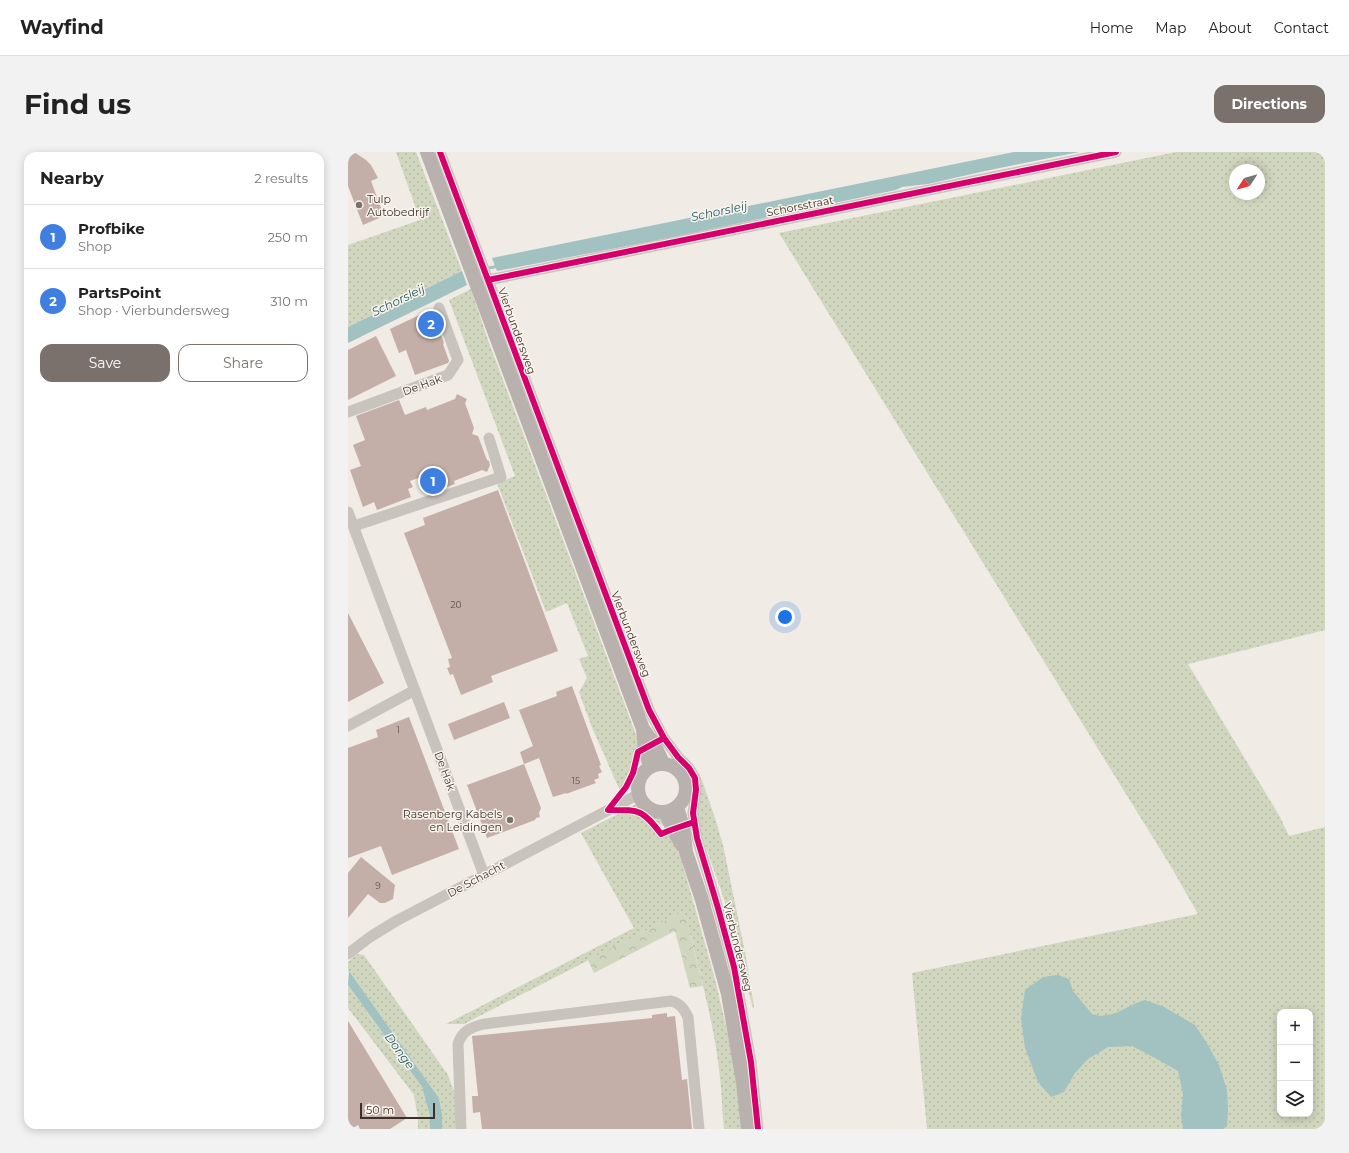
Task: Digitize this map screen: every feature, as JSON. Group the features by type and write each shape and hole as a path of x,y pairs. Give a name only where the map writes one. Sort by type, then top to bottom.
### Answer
{"main road":[{"name":"Vierbundersweg","path":"427,152 579,542 643,729 645,749 656,765"},
{"path":"656,765 672,765 684,776 686,793 683,801 671,810 656,811 649,808 639,794 638,786 640,778 644,772 656,765"},
{"name":"Vierbundersweg","path":"671,810 673,829 686,852 702,900 728,994 743,1082 748,1129"}],"street":[{"name":"Vierbundersweg","path":"440,152 488,280 579,542 649,710 664,738 678,757 689,768 695,778 696,790 693,813 697,838 734,967 751,1062 758,1129"},
{"name":"Schorsstraat","path":"488,280 1116,152"},
{"name":"De Hak","path":"348,412 448,375 458,360 439,308"},
{"path":"354,526 501,477 489,438"},
{"name":"De Hak","path":"348,512 484,875"},
{"path":"348,726 415,690"},
{"name":"De Schacht","path":"348,954 370,937 396,921 639,794"},
{"path":"461,1129 458,1044 460,1037 474,1026 671,1001 680,1005 685,1010 688,1017 699,1129"}],"green space":[{"path":"396,152 416,152 462,271 348,327 348,245 420,220"},
{"path":"1176,152 1325,152 1325,630 1188,664 1280,817 1289,836 1325,827 1325,1129 927,1129 912,973 1198,914 1173,870 779,233"},
{"path":"471,289 488,340 641,748 635,753 628,776 620,791 591,725 579,692 587,678 579,659 588,656 567,603 546,612 497,483 515,476 449,300"},
{"path":"698,773 702,780 723,845 745,952 754,1006 753,1009 735,935 698,820"},
{"path":"636,804 661,812 670,827 660,824 642,811 629,808"},
{"path":"618,814 639,816 658,830 666,833 672,833 682,862 716,983 732,1053 743,1129 724,1129 720,1077 714,1035 684,911 464,1024 446,1024 634,928 581,833"},
{"path":"684,911 703,986 690,988 675,931 594,973 588,960"},
{"path":"357,954 364,955 448,1075 455,1094 458,1129 442,1129 442,1114 439,1098 349,971 348,972 348,962"},
{"path":"348,985 422,1087 430,1116 430,1129 418,1129 414,1095 348,1008"}],"water":[{"path":"1014,152 1079,152 928,184 902,187 896,190 674,237 497,271 492,258"},
{"path":"462,271 467,285 348,343 348,327"},
{"name":"Donge","path":"349,971 439,1098 442,1114 442,1129 430,1129 430,1116 422,1087 348,985"},
{"path":"1058,975 1069,979 1073,991 1092,1014 1100,1016 1114,1014 1145,1000 1164,1007 1195,1025 1219,1065 1227,1090 1227,1126 1223,1129 1183,1129 1181,1116 1183,1094 1178,1071 1132,1046 1108,1047 1088,1059 1075,1073 1064,1092 1051,1097 1038,1082 1025,1048 1021,1019 1025,990 1043,977"}],"building":[{"path":"348,152 354,152 366,160 371,165 378,178 371,181 384,216 363,225 348,186"},
{"path":"430,310 438,330 439,329 449,361 448,363 415,375 406,350 399,353 390,329"},
{"path":"376,336 396,376 348,400 348,350"},
{"path":"457,394 467,399 465,403 474,428 472,434 478,436 487,460 489,461 490,465 487,472 482,470 454,481 455,484 433,492 427,475 410,481 413,487 408,489 411,497 377,510 374,502 363,507 350,470 361,466 353,445 365,440 356,416 399,400 405,415 426,407 427,410 455,399"},
{"path":"498,490 558,651 491,676 493,682 461,695 453,674 450,675 447,668 450,667 448,659 452,658 404,533 425,525 423,518"},
{"path":"348,613 384,683 348,702"},
{"path":"572,686 601,765 599,766 602,772 598,774 599,778 594,780 596,783 553,797 539,758 524,764 520,752 533,746 519,710 557,696 556,692"},
{"path":"504,702 510,718 454,740 448,724"},
{"path":"409,717 459,849 392,875 381,846 348,858 348,748 378,737 376,730"},
{"path":"524,764 541,808 539,813 540,817 487,838 467,785"},
{"path":"361,857 395,885 393,899 385,903 380,903 368,894 348,918 348,873"},
{"path":"667,1013 667,1017 675,1016 682,1080 687,1079 692,1129 482,1129 480,1112 473,1113 472,1096 478,1096 472,1036 652,1018 652,1015"},
{"path":"348,1021 407,1118 390,1129 360,1129 358,1125 348,1129"}],"waterway":[{"name":"Schorsleij","path":"489,268 499,266"}],"cycle path":[{"path":"440,152 649,710 664,738 678,757 689,768 695,778 696,790 693,813 697,838 734,967 751,1062 758,1129"},
{"path":"488,280 1116,152"},
{"path":"664,738 638,752 633,773 626,787 608,810 627,810 644,815 661,834 694,822"}],"place":[{"name":"Tulp Autobedrijf","path":"359,205"},
{"name":"PartsPoint","path":"431,324"},
{"name":"Profbike","path":"433,481"},
{"name":"Rasenberg Kabels en Leidingen","path":"510,820"}]}
